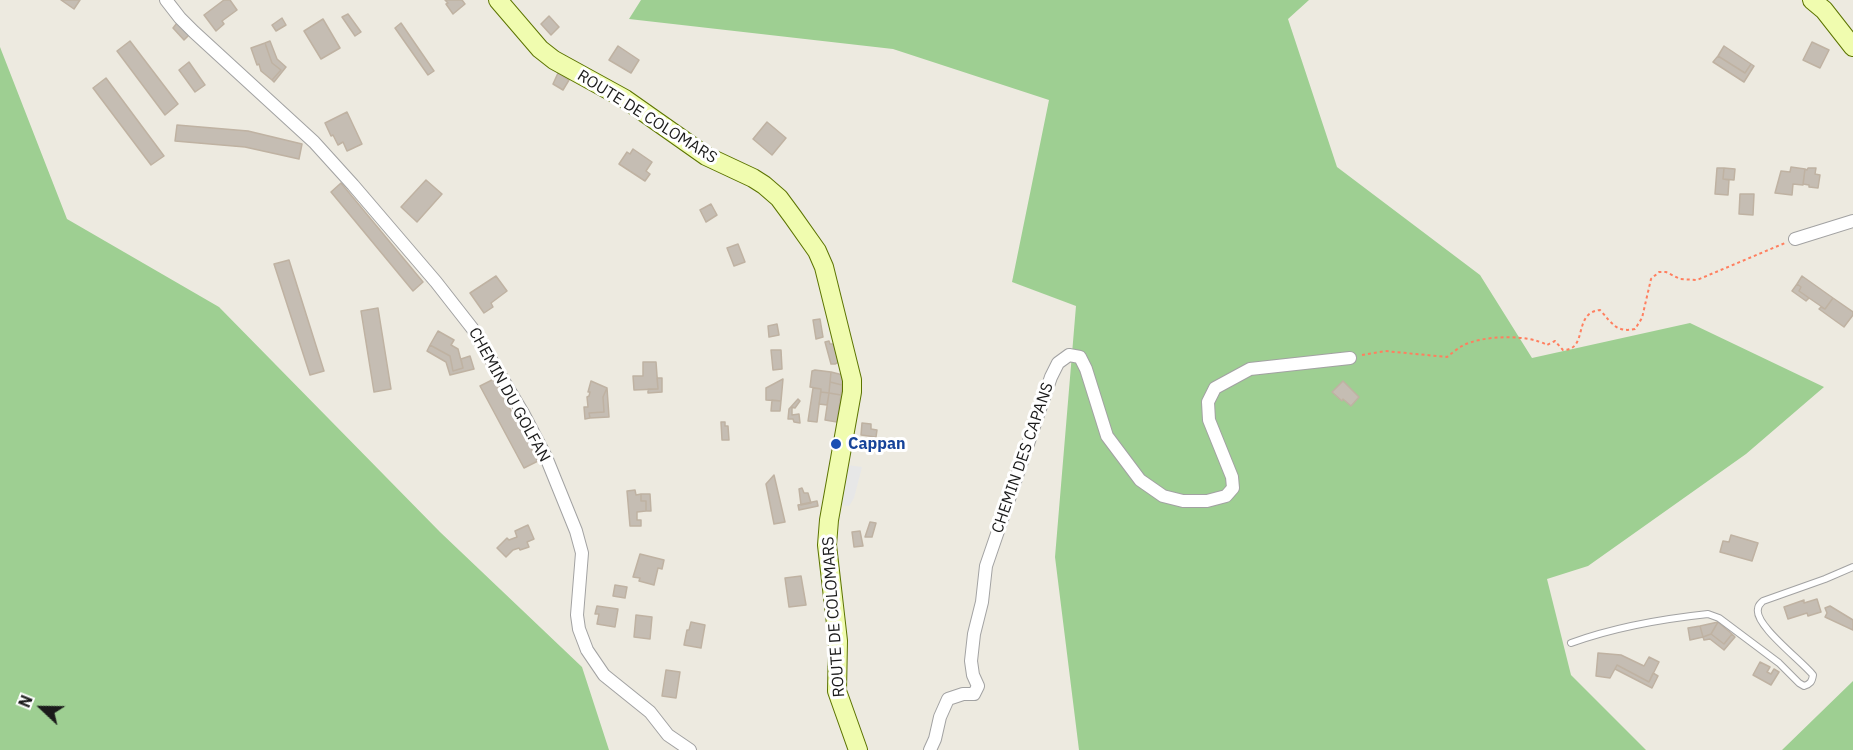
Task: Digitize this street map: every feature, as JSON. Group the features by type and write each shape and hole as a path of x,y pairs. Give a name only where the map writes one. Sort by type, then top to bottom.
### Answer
{"main road":[{"name":"ROUTE DE COLOMARS","path":"498,0 540,49 554,60 625,99 706,156 753,178 770,190 805,234 820,259 830,286 852,380 852,392 829,520 827,544 838,641 837,691 858,750"},
{"path":"1812,0 1824,10 1853,47"}],"street":[{"name":"CHEMIN DU GOLFAN","path":"166,0 194,32 314,142 429,273 472,328 523,413 546,457 576,531 582,553 577,615 579,629 587,650 611,682 650,712 668,735 690,750"},
{"path":"1795,239 1853,221"},
{"name":"CHEMIN DES CAPANS","path":"930,750 948,699 963,694 974,694 978,686 973,675 971,661 986,566 1043,399 1058,363 1069,355 1080,357 1107,436 1140,480 1163,496 1183,501 1207,501 1226,496 1233,488 1232,477 1209,420 1208,402 1215,388 1250,369 1350,358"}],"lane":[{"path":"1571,643 1623,627 1708,614 1719,618 1779,663 1799,683 1804,686 1809,685 1813,681 1813,675 1769,632 1759,617 1758,606 1763,601 1853,567"}],"path":[{"path":"1350,358 1385,351 1447,357 1464,345 1487,338 1529,338 1547,345 1555,341 1563,350 1569,350 1577,344 1584,318 1592,310 1600,310 1614,326 1625,331 1635,329 1642,318 1651,279 1659,272 1666,272 1680,279 1696,280 1795,239"}],"green space":[{"path":"641,0 1309,0 1288,19 1337,167 1480,275 1532,358 1690,323 1824,387 1746,454 1588,566 1547,579 1571,675 1646,750 1079,750 1055,557 1076,306 1012,282 1049,100 893,49 629,19"},
{"path":"0,47 67,219 219,307 440,532 582,667 609,750 0,750"},
{"path":"1853,681 1853,750 1782,750"}],"shaded area":[{"path":"847,465 862,467 854,498 849,506 840,505"}],"building":[{"path":"61,0 80,0 74,9"},
{"path":"224,0 230,0 237,10 222,21 224,24 216,31 204,15"},
{"path":"445,0 462,0 465,4 453,14"},
{"path":"348,14 361,32 355,36 342,17"},
{"path":"549,16 559,27 551,35 541,24"},
{"path":"282,18 286,25 276,31 272,25"},
{"path":"323,19 340,48 321,59 304,31"},
{"path":"177,23 189,35 184,40 173,28"},
{"path":"401,23 434,71 428,75 395,28"},
{"path":"130,41 178,104 165,115 117,51"},
{"path":"270,41 277,59 286,67 274,82 272,80 281,70 272,63 265,43"},
{"path":"1812,42 1829,50 1820,68 1803,60"},
{"path":"265,43 272,63 281,70 272,80 261,71 259,64 257,65 251,48"},
{"path":"618,46 639,60 631,73 609,60"},
{"path":"1724,46 1751,64 1745,73 1718,56"},
{"path":"1718,56 1745,73 1751,64 1754,66 1744,82 1713,62"},
{"path":"189,62 205,85 195,92 179,70"},
{"path":"558,73 569,80 563,90 553,84"},
{"path":"106,78 164,156 151,165 93,88"},
{"path":"347,112 362,144 347,151 343,142 338,145 325,123"},
{"path":"767,122 786,138 772,155 753,139"},
{"path":"177,125 248,131 302,144 299,159 245,147 175,141"},
{"path":"633,149 652,162 646,171 650,174 645,181 619,164 627,152 630,154"},
{"path":"1791,167 1805,169 1803,185 1793,184 1792,195 1775,193 1781,171 1790,172"},
{"path":"1717,168 1724,168 1723,179 1729,180 1728,195 1715,194"},
{"path":"1724,168 1735,169 1734,180 1723,179"},
{"path":"1816,168 1815,174 1820,175 1818,188 1803,184 1805,169"},
{"path":"426,180 442,194 417,222 401,207"},
{"path":"341,183 423,282 413,291 331,192"},
{"path":"1740,194 1754,194 1753,215 1739,214"},
{"path":"711,204 717,215 706,222 700,210"},
{"path":"738,244 745,262 734,266 727,248"},
{"path":"289,260 324,371 310,375 274,264"},
{"path":"496,276 507,291 491,303 493,307 484,313 470,293"},
{"path":"1802,276 1833,298 1825,309 1799,291 1801,287 1797,284"},
{"path":"1797,284 1801,287 1799,291 1809,298 1806,301 1792,291"},
{"path":"1833,298 1853,312 1844,327 1819,309 1821,307 1825,309"},
{"path":"378,308 391,389 374,392 361,311"},
{"path":"820,319 823,337 816,339 813,320"},
{"path":"777,324 779,335 769,337 768,326"},
{"path":"438,331 454,340 451,345 458,349 463,368 453,371 450,356 430,345"},
{"path":"829,341 830,344 837,344 841,361 835,364 831,364 825,342"},
{"path":"430,345 450,356 453,371 463,368 461,359 470,356 474,369 450,375 446,362 427,351"},
{"path":"771,350 781,350 782,369 773,370"},
{"path":"643,362 656,362 658,389 634,390 633,376 643,376"},
{"path":"812,371 831,372 829,393 810,387"},
{"path":"831,372 843,375 842,385 830,382"},
{"path":"657,378 662,378 662,392 648,393 648,389 658,389"},
{"path":"494,379 538,461 524,468 480,386"},
{"path":"783,379 781,401 766,400 766,388"},
{"path":"591,381 607,388 603,397 604,412 589,413 590,418 585,419 584,407 588,407 587,397"},
{"path":"1343,381 1359,397 1351,406 1332,392"},
{"path":"830,382 842,385 841,395 829,393"},
{"path":"607,388 609,417 590,418 589,413 604,412 603,397"},
{"path":"813,388 821,389 817,422 808,421"},
{"path":"821,392 829,393 827,405 819,404"},
{"path":"829,393 841,395 837,422 825,420"},
{"path":"798,399 800,401 795,408 792,407 792,415 799,414 800,423 788,419 789,409"},
{"path":"772,400 781,401 780,411 771,411"},
{"path":"721,422 725,422 725,426 728,426 729,440 722,440"},
{"path":"862,423 871,424 871,429 877,430 876,437 861,435"},
{"path":"774,475 785,522 774,524 766,484"},
{"path":"802,488 804,493 808,493 811,503 801,505 799,489"},
{"path":"635,490 636,495 641,494 641,501 646,501 646,511 637,512 637,520 641,520 641,526 630,526 627,491"},
{"path":"641,494 650,494 651,511 646,511 646,501 641,501"},
{"path":"817,501 818,506 799,510 798,505"},
{"path":"870,522 876,523 872,537 865,537"},
{"path":"528,525 534,539 527,542 529,547 513,550 506,557 497,548 507,538 509,540 517,537 515,531"},
{"path":"860,531 863,546 854,547 852,532"},
{"path":"1731,535 1758,543 1752,561 1720,552 1723,541 1729,542"},
{"path":"640,554 664,560 662,569 658,568 654,585 633,577"},
{"path":"801,576 806,605 789,607 785,578"},
{"path":"615,585 627,587 625,598 613,596"},
{"path":"1817,599 1821,612 1808,616 1807,613 1788,619 1784,607 1804,600 1804,603"},
{"path":"597,606 618,609 615,627 597,624 599,614 595,614"},
{"path":"1830,606 1853,620 1853,630 1825,617 1827,613 1825,608"},
{"path":"636,615 652,617 650,639 634,637"},
{"path":"691,622 705,625 701,648 684,645"},
{"path":"1718,622 1711,634 1703,637 1700,626"},
{"path":"1718,622 1732,634 1724,644 1711,634"},
{"path":"1700,626 1703,637 1690,640 1688,628"},
{"path":"1711,634 1724,644 1732,634 1735,637 1724,650 1710,639 1704,640 1703,637"},
{"path":"1598,653 1621,655 1644,666 1649,657 1659,662 1649,682 1617,665 1610,678 1596,676"},
{"path":"1760,662 1770,667 1767,672 1771,674 1774,669 1779,672 1771,685 1753,675"},
{"path":"1617,665 1649,682 1653,673 1658,676 1652,688 1615,669"},
{"path":"666,670 680,672 676,698 662,696"}],"place":[{"name":"Cappan","path":"836,444"}]}
